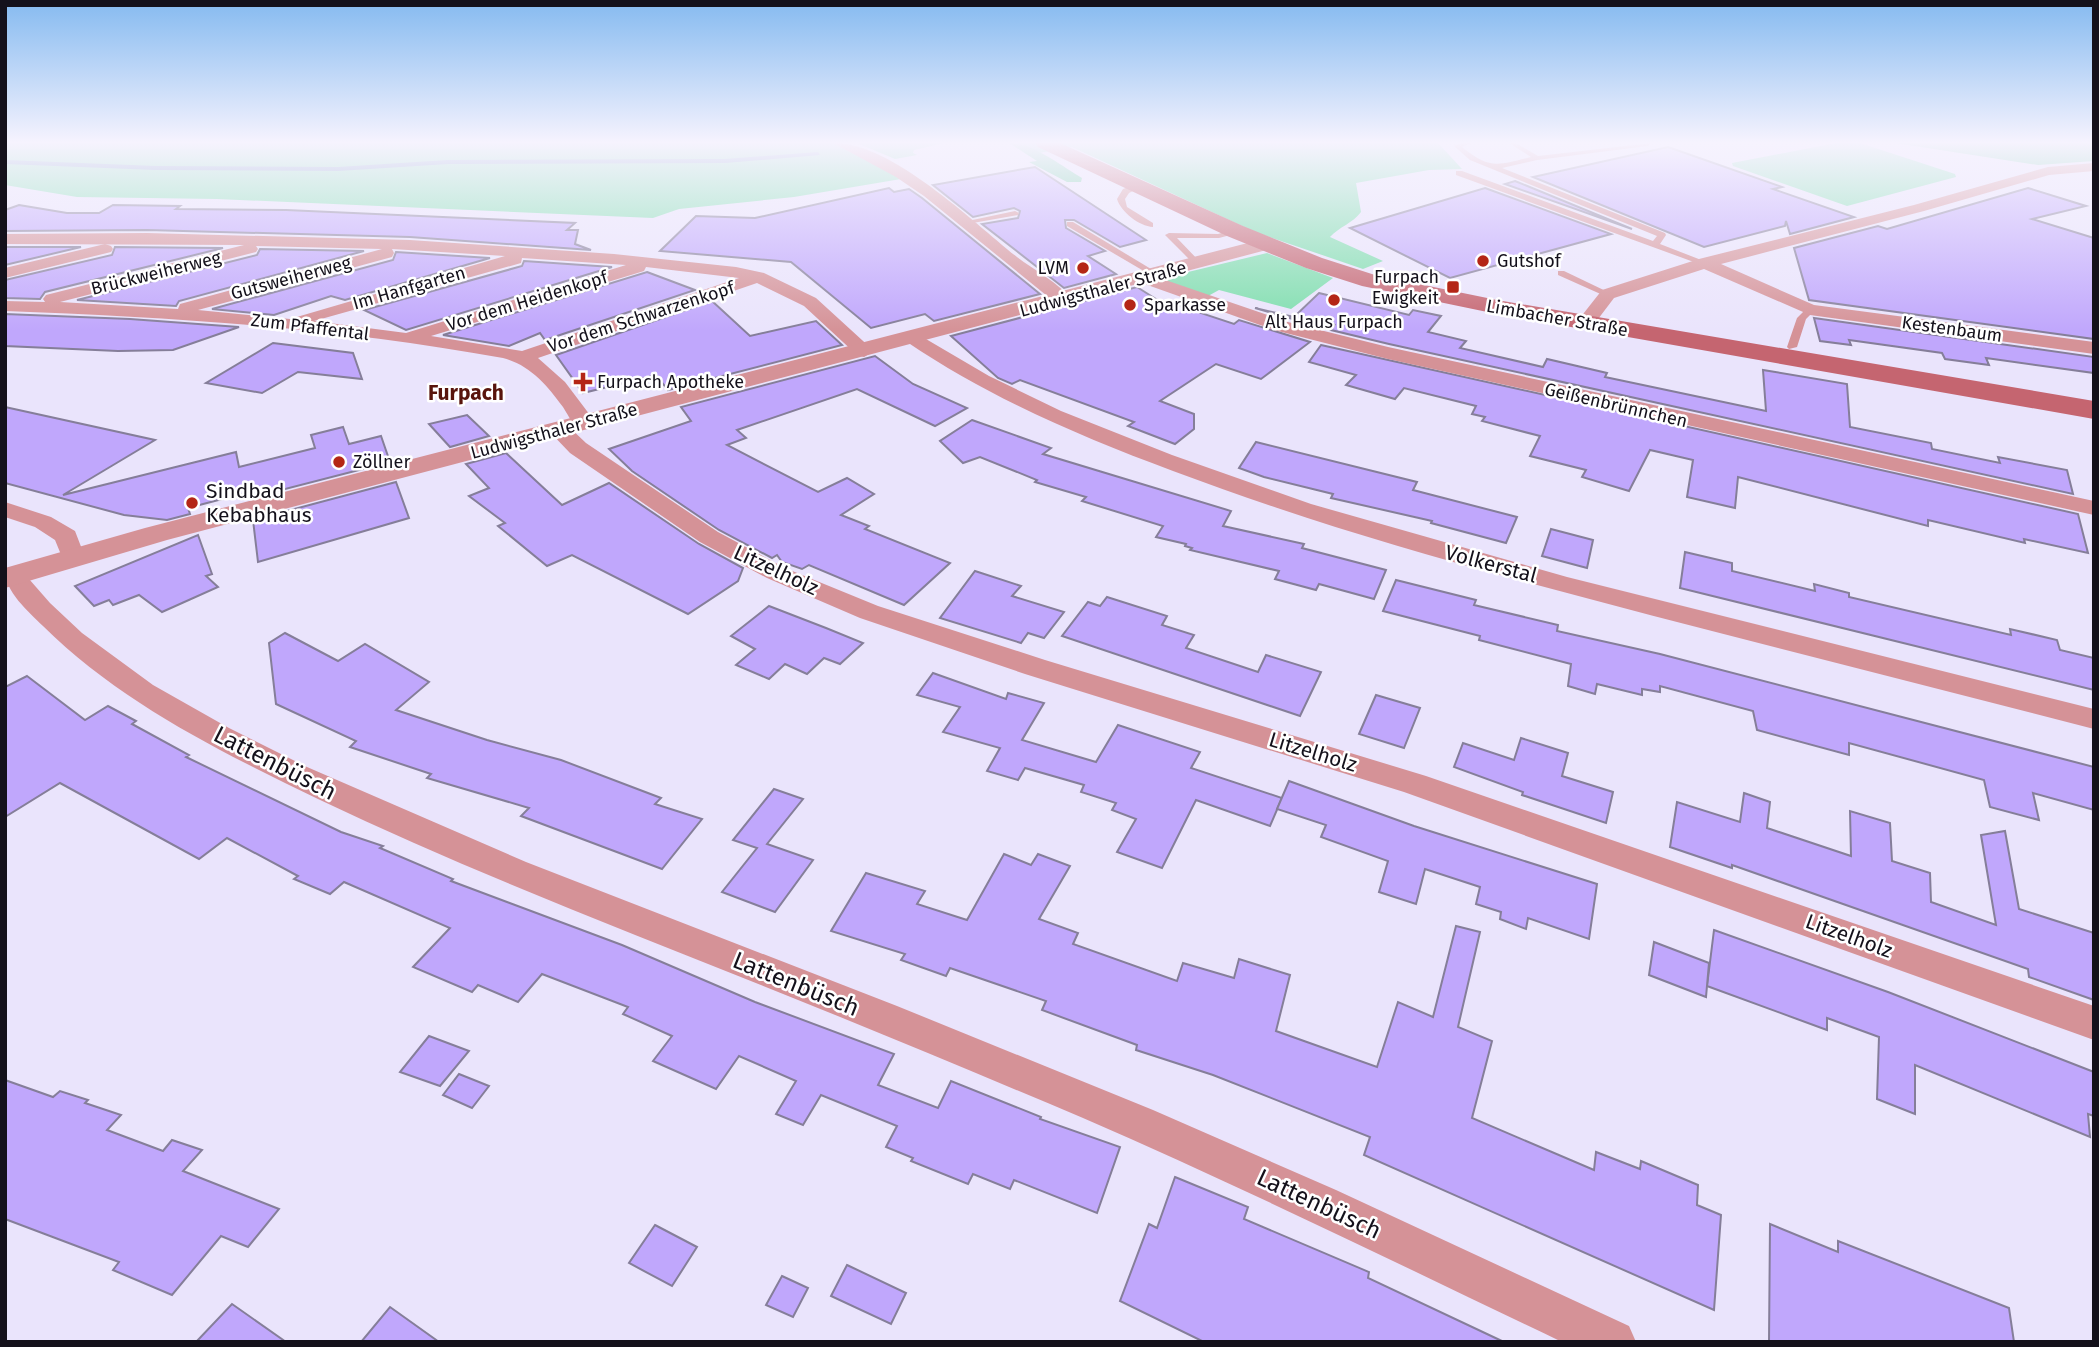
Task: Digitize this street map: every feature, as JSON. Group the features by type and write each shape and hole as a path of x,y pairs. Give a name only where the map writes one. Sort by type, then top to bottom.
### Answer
{"main road":[{"name":"Limbacher Straße","path":"1181,206 1266,244 1370,281 1585,323 2094,410"}],"street":[{"path":"945,206 1063,300"},
{"path":"1585,323 1608,295 1705,264 1919,206"},
{"path":"5,273 147,238"},
{"path":"5,239 282,240 410,245 647,262 758,277 810,302 864,351"},
{"name":"Brückweiherweg","path":"30,307 282,240"},
{"name":"Ludwigsthaler Straße","path":"9,577 73,557 1063,300 1266,244"},
{"name":"Gutsweiherweg","path":"174,313 410,245"},
{"name":"Im Hanfgarten","path":"289,324 530,253"},
{"name":"Vor dem Heidenkopf","path":"407,338 647,262"},
{"name":"Kestenbaum","path":"1705,264 1810,310 2094,348"},
{"name":"Geißenbrünnchen","path":"1151,276 1281,326 1388,354 2094,508"},
{"name":"Vor dem Schwarzenkopf","path":"524,358 542,349 758,277"},
{"name":"Zum Pfaffental","path":"5,306 174,313 289,324 407,338 524,358 558,385 572,426"},
{"name":"Volkerstal","path":"914,338 966,372 1042,412 1231,485 1342,522 1718,625 2094,719"},
{"name":"Litzelholz","path":"572,426 578,448 709,537 776,573 869,612 1035,667 1415,784 2094,1023"},
{"path":"5,509 43,522 66,536 73,557"},
{"name":"Lattenbüsch","path":"9,577 90,654 164,705 231,743 385,818 883,1018 1220,1158 1613,1342"}],"lane":[{"path":"1123,206 1150,225"},
{"path":"1548,206 1705,264"},
{"path":"1590,206 1662,235 1655,245"},
{"path":"967,222 1014,213"},
{"path":"1070,224 1151,276"},
{"path":"1197,264 1170,235 1207,237 1235,231"},
{"path":"1561,273 1608,295"},
{"path":"1792,347 1802,318 1810,310"}],"green space":[{"path":"374,206 709,206 679,209 653,218"},
{"path":"1199,206 1360,206 1361,212 1330,237 1383,261 1363,269 1255,232"},
{"path":"1267,253 1333,278 1291,309 1219,290 1208,296 1159,279"}],"building":[{"path":"24,206 67,213 99,213 111,206 180,206 176,209 286,210 575,223 567,230 578,230 575,244 591,250 410,237 147,230 5,231 5,210"},
{"path":"809,206 932,206 1040,294 934,321 925,314 871,328 791,262 660,251 696,216 755,218"},
{"path":"959,206 1094,206 1146,240 1120,247 1074,220 1065,220 1066,228 1105,251 1088,256 1116,274 1064,288 982,224 1018,218 1020,211 1014,208 973,217"},
{"path":"1425,206 1534,206 1611,234 1450,278 1350,228"},
{"path":"1567,206 1576,206 1632,229"},
{"path":"1604,206 1822,206 1854,217 1790,234 1786,221 1785,226 1704,247"},
{"path":"1967,206 2086,206 2032,219 2094,238 2094,339 1809,300 1794,248 1878,226 1887,229"},
{"path":"5,247 81,247 5,265"},
{"path":"115,247 223,248 45,292 40,299 5,298 5,280 112,255"},
{"path":"260,249 364,251 179,301 176,306 77,300 257,255"},
{"path":"396,252 490,258 345,300 331,296 274,315 212,309 393,260"},
{"path":"524,261 612,267 406,330 364,310 522,266"},
{"path":"647,272 695,290 545,340 540,333 509,346 443,335"},
{"path":"1137,287 1167,306 1171,303 1234,324 1239,320 1310,342 1261,379 1216,364 1160,401 1194,414 1194,429 1175,444 1128,426 1134,422 1020,380 1012,384 998,378 951,336"},
{"path":"1319,293 1409,315 1413,310 1441,316 1428,332 1466,341 1460,348 1543,367 1547,359 1607,373 1605,377 1766,411 1763,370 1847,384 1850,427 1931,443 1932,449 2000,463 1998,457 2067,470 2073,494 1389,344 1331,330 1335,324 1327,329 1255,308 1294,317"},
{"path":"712,301 750,336 816,321 842,345 668,390 656,375 583,393 556,355"},
{"path":"5,314 239,327 173,350 118,351 5,346"},
{"path":"1814,318 2094,357 2094,373 1986,358 1989,365 1945,359 1942,353 1849,340 1851,345 1820,341"},
{"path":"273,343 353,353 362,379 298,372 262,393 206,383"},
{"path":"1321,345 2078,514 2088,553 2024,539 2025,543 1928,520 1928,526 1738,477 1735,508 1687,497 1693,460 1650,450 1629,491 1582,477 1586,470 1530,456 1540,436 1482,421 1485,417 1472,414 1476,406 1404,388 1395,399 1346,385 1356,375 1309,362"},
{"path":"875,356 913,384 967,408 935,426 857,389 737,430 746,438 727,445 818,492 847,478 874,494 841,515 869,526 865,529 950,563 904,605 809,565 802,569 782,562 777,555 772,558 719,530 632,471 609,449 691,421 681,407"},
{"path":"5,407 155,440 63,495 236,452 239,467 315,448 311,435 343,427 349,444 381,436 390,462 250,498 249,492 188,508 190,514 167,520 124,515 5,483"},
{"path":"467,415 489,436 450,447 429,424"},
{"path":"972,420 1051,448 1043,454 1231,511 1223,526 1304,544 1302,548 1386,570 1374,599 1319,584 1316,590 1275,579 1279,571 1190,550 1192,548 1185,546 1186,544 1156,537 1163,526 1082,501 1086,497 1035,482 1037,480 980,457 963,463 940,441"},
{"path":"1256,442 1417,482 1413,490 1517,517 1506,543 1431,523 1432,521 1331,498 1333,494 1239,468"},
{"path":"506,453 562,505 609,483 699,544 743,568 738,581 688,614 572,555 547,566 498,526 505,523 469,496 489,488 466,464"},
{"path":"396,482 409,518 258,562 253,520"},
{"path":"1551,529 1593,540 1587,568 1542,556"},
{"path":"198,535 212,574 206,576 218,587 162,612 139,595 113,605 109,600 94,606 75,586"},
{"path":"1685,552 1732,563 1732,571 1815,591 1814,584 1849,593 1849,597 2011,635 2010,629 2057,640 2060,650 2094,658 2094,690 1680,588"},
{"path":"975,571 1021,586 1012,596 1064,612 1044,638 1028,633 1021,643 940,618"},
{"path":"1396,580 1476,600 1474,605 1558,625 1557,631 1660,654 2094,767 2094,810 2033,793 2039,820 1990,807 1984,780 1849,743 1849,755 1757,730 1753,711 1660,686 1660,692 1642,689 1642,695 1597,684 1595,694 1568,686 1571,664 1479,640 1480,636 1383,611"},
{"path":"1107,597 1167,616 1162,625 1194,635 1186,648 1258,672 1266,655 1321,672 1300,716 1062,636 1088,602 1100,606"},
{"path":"769,606 863,643 840,664 824,658 807,674 785,664 769,679 736,665 755,649 731,636"},
{"path":"285,633 338,661 365,644 429,682 396,710 487,740 561,760 661,798 655,804 702,819 662,869 521,816 529,808 427,778 431,774 350,747 356,741 276,704 269,643"},
{"path":"933,673 1006,699 1008,693 1044,703 1022,740 1096,762 1118,725 1200,752 1191,768 1282,798 1270,826 1196,800 1162,868 1117,852 1136,819 1112,810 1116,803 1081,792 1084,785 1025,768 1018,780 987,771 1000,748 943,732 960,707 917,695"},
{"path":"27,676 85,720 108,706 136,721 132,724 189,755 186,757 341,832 383,846 380,848 453,879 451,881 622,945 755,1002 894,1054 878,1085 938,1108 951,1081 1041,1117 1040,1119 1120,1147 1097,1213 1014,1180 1010,1189 973,1174 968,1184 911,1161 913,1158 886,1147 897,1126 821,1095 803,1125 776,1114 796,1081 739,1056 716,1089 653,1061 672,1036 623,1014 628,1007 542,974 518,1002 478,985 472,992 413,967 450,928 344,882 330,894 294,879 298,876 227,838 199,859 60,783 5,817 5,687"},
{"path":"1376,695 1420,708 1404,748 1359,734"},
{"path":"1521,738 1568,753 1562,776 1613,792 1606,823 1522,795 1523,792 1454,767 1463,743 1514,760"},
{"path":"1289,781 1414,826 1597,884 1589,939 1528,918 1526,929 1500,919 1501,912 1476,904 1480,887 1425,869 1416,904 1379,892 1388,861 1321,837 1326,825 1277,809"},
{"path":"774,789 803,799 767,844 813,860 775,912 722,892 757,848 733,840"},
{"path":"1744,793 1770,802 1767,828 1851,856 1850,811 1890,823 1892,861 1930,873 1931,902 1996,925 1981,835 2005,831 2019,909 2094,933 2094,1000 2029,977 2028,969 1732,865 1732,868 1670,847 1677,802 1740,822"},
{"path":"1004,854 1031,865 1038,854 1070,866 1039,919 1078,933 1073,944 1177,981 1183,963 1234,978 1239,959 1290,975 1276,1031 1377,1067 1398,1002 1433,1017 1456,926 1480,932 1458,1027 1492,1041 1472,1118 1594,1170 1596,1152 1640,1169 1641,1161 1698,1185 1697,1205 1721,1215 1714,1310 1364,1155 1370,1137 1213,1075 1136,1050 1137,1045 1042,1010 1046,1001 950,968 946,976 901,960 905,954 831,931 866,873 925,891 917,904 967,920"},
{"path":"1714,930 1888,992 2094,1072 2094,1116 2088,1114 2090,1137 1915,1065 1915,1114 1877,1099 1879,1037 1827,1018 1827,1030 1707,986"},
{"path":"1654,942 1709,963 1706,997 1649,975"},
{"path":"429,1036 469,1051 440,1086 400,1072"},
{"path":"459,1074 489,1086 472,1108 443,1095"},
{"path":"5,1080 53,1097 60,1091 88,1100 85,1103 121,1115 107,1130 163,1151 172,1140 202,1150 183,1171 279,1209 248,1247 221,1236 172,1295 113,1270 119,1262 5,1219"},
{"path":"1175,1177 1248,1207 1244,1219 1369,1272 1368,1278 1504,1342 1204,1342 1120,1301 1149,1224 1157,1228"},
{"path":"1770,1224 1838,1252 1838,1241 2009,1308 2014,1342 1769,1342"},
{"path":"655,1225 697,1247 672,1286 629,1263"},
{"path":"847,1265 906,1293 891,1324 831,1296"},
{"path":"782,1276 808,1288 793,1317 766,1305"},
{"path":"232,1304 286,1342 196,1342"},
{"path":"390,1307 439,1342 361,1342"}],"place":[{"name":"Gutshof","path":"1483,261"},
{"name":"LVM","path":"1083,268"},
{"name":"Furpach Ewigkeit","path":"1453,287"},
{"name":"Alt Haus Furpach","path":"1334,300"},
{"name":"Sparkasse","path":"1130,305"},
{"name":"Furpach Apotheke","path":"583,382"},
{"name":"Zöllner","path":"339,462"},
{"name":"Sindbad Kebabhaus","path":"192,503"}],"district":[{"name":"Furpach","path":"466,393"}]}
